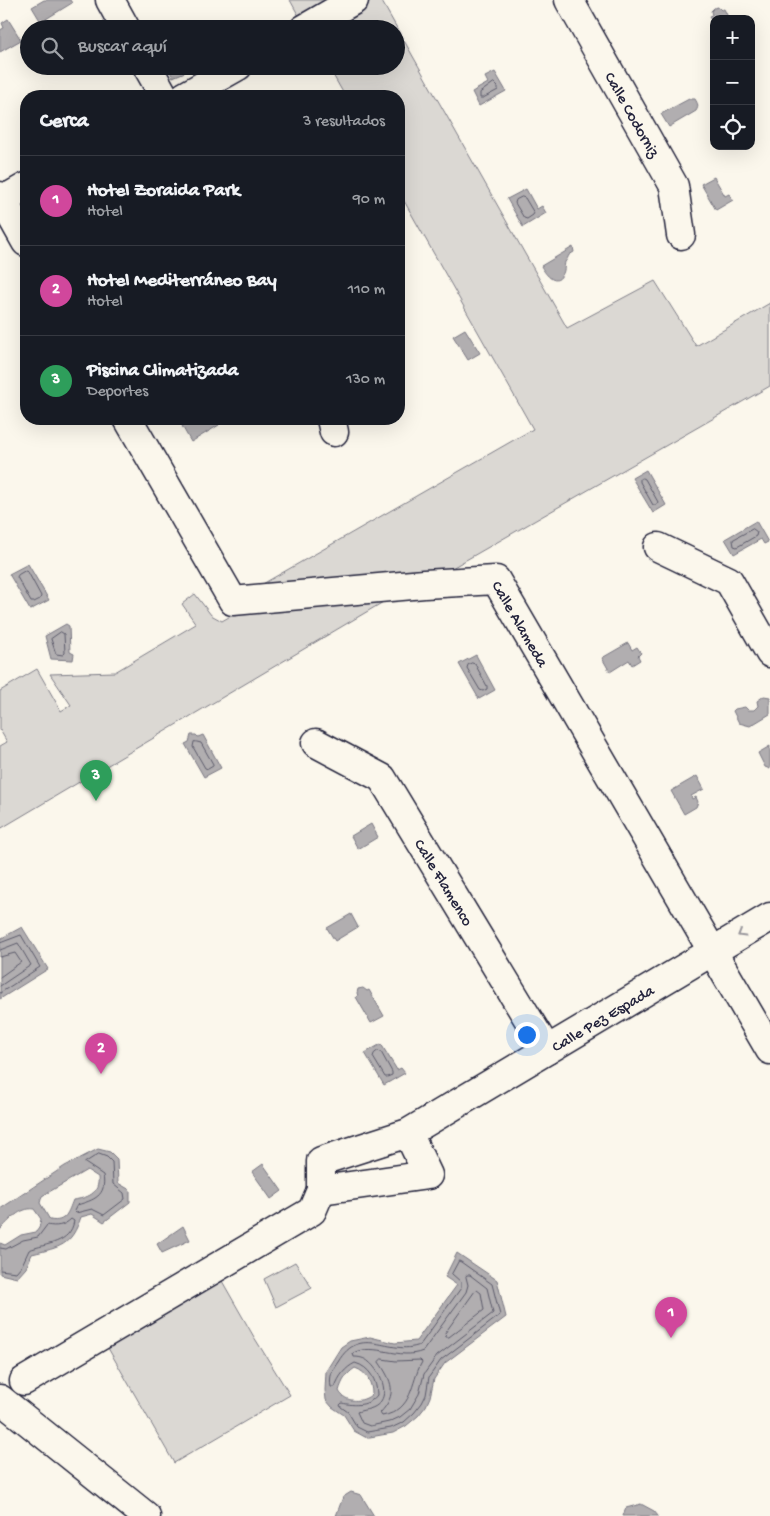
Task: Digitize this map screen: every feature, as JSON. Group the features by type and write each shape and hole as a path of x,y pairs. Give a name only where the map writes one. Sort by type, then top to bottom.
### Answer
{"street":[{"path":"110,0 121,20"},
{"path":"320,20 354,0"},
{"name":"Calle Codorniz","path":"569,0 674,186 681,235"},
{"path":"152,75 161,90"},
{"path":"196,90 222,75"},
{"path":"20,190 1,200 20,232"},
{"name":"Calle Alameda","path":"131,425 233,601 424,584 496,580 770,1050"},
{"path":"658,547 729,581 770,653"},
{"name":"Calle Flamenco","path":"316,743 382,778 547,1050"},
{"name":"Calle Pez Espada","path":"321,1190 321,1161 408,1133 770,917"},
{"path":"24,1381 312,1211 321,1190 428,1175 408,1133"},
{"path":"0,1399 146,1516"}],"shaded area":[{"path":"290,0 381,0 392,20 301,20"},
{"path":"405,42 567,328 655,281 696,346 770,303 770,386 424,584 412,585 0,829 0,746 7,742 0,730 0,691 37,669 61,711 71,705 50,674 115,672 196,624 182,604 195,594 211,615 222,621 260,599 233,601 533,429 405,203 405,90 342,90 333,75 405,75"},
{"path":"295,1262 312,1288 276,1307 264,1279"},
{"path":"222,1281 290,1395 174,1463 108,1348"}],"water":[{"path":"44,0 70,0 72,3 44,20 40,20 32,7"},
{"path":"714,8 724,9 727,15 712,15 711,11"},
{"path":"8,19 20,41 0,52 0,30 4,28 2,23"},
{"path":"495,72 506,91 479,106 472,92 488,83 485,77"},
{"path":"689,99 695,99 698,106 696,111 669,127 661,114"},
{"path":"714,177 725,196 729,194 733,200 716,210 701,184"},
{"path":"526,189 537,209 542,206 546,213 523,227 507,199"},
{"path":"573,247 574,252 569,255 565,262 562,275 556,280 550,278 541,266"},
{"path":"465,329 480,353 468,360 453,336"},
{"path":"184,425 219,425 191,442 182,426"},
{"path":"646,470 666,505 653,513 632,478"},
{"path":"756,521 768,542 764,544 761,539 734,554 725,539"},
{"path":"28,564 49,600 30,610 9,574"},
{"path":"66,624 69,626 70,652 74,654 73,660 51,659 45,636"},
{"path":"628,643 632,650 637,647 641,653 638,656 640,660 632,665 629,660 610,672 602,658"},
{"path":"476,655 495,690 479,699 459,664"},
{"path":"764,696 770,697 770,714 750,726 739,723 733,711 745,707 748,710 754,710 758,706 757,701"},
{"path":"191,735 198,737 203,735 221,768 204,777 185,744 189,742"},
{"path":"770,746 770,769 765,767 758,753"},
{"path":"697,776 704,789 691,796 692,799 696,797 698,802 696,807 684,814 671,791"},
{"path":"371,824 378,837 358,849 351,836"},
{"path":"351,914 358,927 335,941 327,928"},
{"path":"22,927 48,969 0,999 0,939"},
{"path":"363,988 367,991 369,990 384,1016 371,1023 356,997 358,996 358,989"},
{"path":"381,1044 397,1070 401,1068 405,1073 384,1085 365,1053"},
{"path":"98,1149 110,1152 117,1159 118,1183 130,1190 130,1202 104,1222 92,1214 81,1217 69,1240 58,1247 32,1254 26,1268 17,1278 0,1274 0,1243 5,1245 21,1235 36,1232 41,1219 34,1209 24,1210 15,1215 0,1230 0,1209 65,1166","holes":["87,1170 98,1177 95,1191 88,1196 73,1200 66,1216 60,1220 50,1220 40,1203 42,1196"]},
{"path":"263,1164 282,1191 271,1199 252,1172"},
{"path":"183,1226 190,1240 162,1253 157,1244"},
{"path":"457,1253 497,1280 506,1317 445,1363 434,1379 426,1406 418,1416 406,1426 393,1433 365,1437 354,1431 344,1415 332,1407 326,1400 326,1371 341,1347 350,1341 370,1337 395,1343 416,1341 457,1285 445,1277","holes":["355,1368 368,1378 372,1394 364,1399 350,1400 345,1398 339,1391 349,1373"]},
{"path":"351,1492 361,1495 374,1516 336,1516 343,1497"},
{"path":"641,1504 654,1511 658,1516 623,1516 626,1508"}],"place":[{"name":"Piscina Climatizada","path":"96,801"},
{"name":"Hotel Mediterráneo Bay","path":"101,1074"},
{"name":"Hotel Zoraida Park","path":"671,1338"}]}
